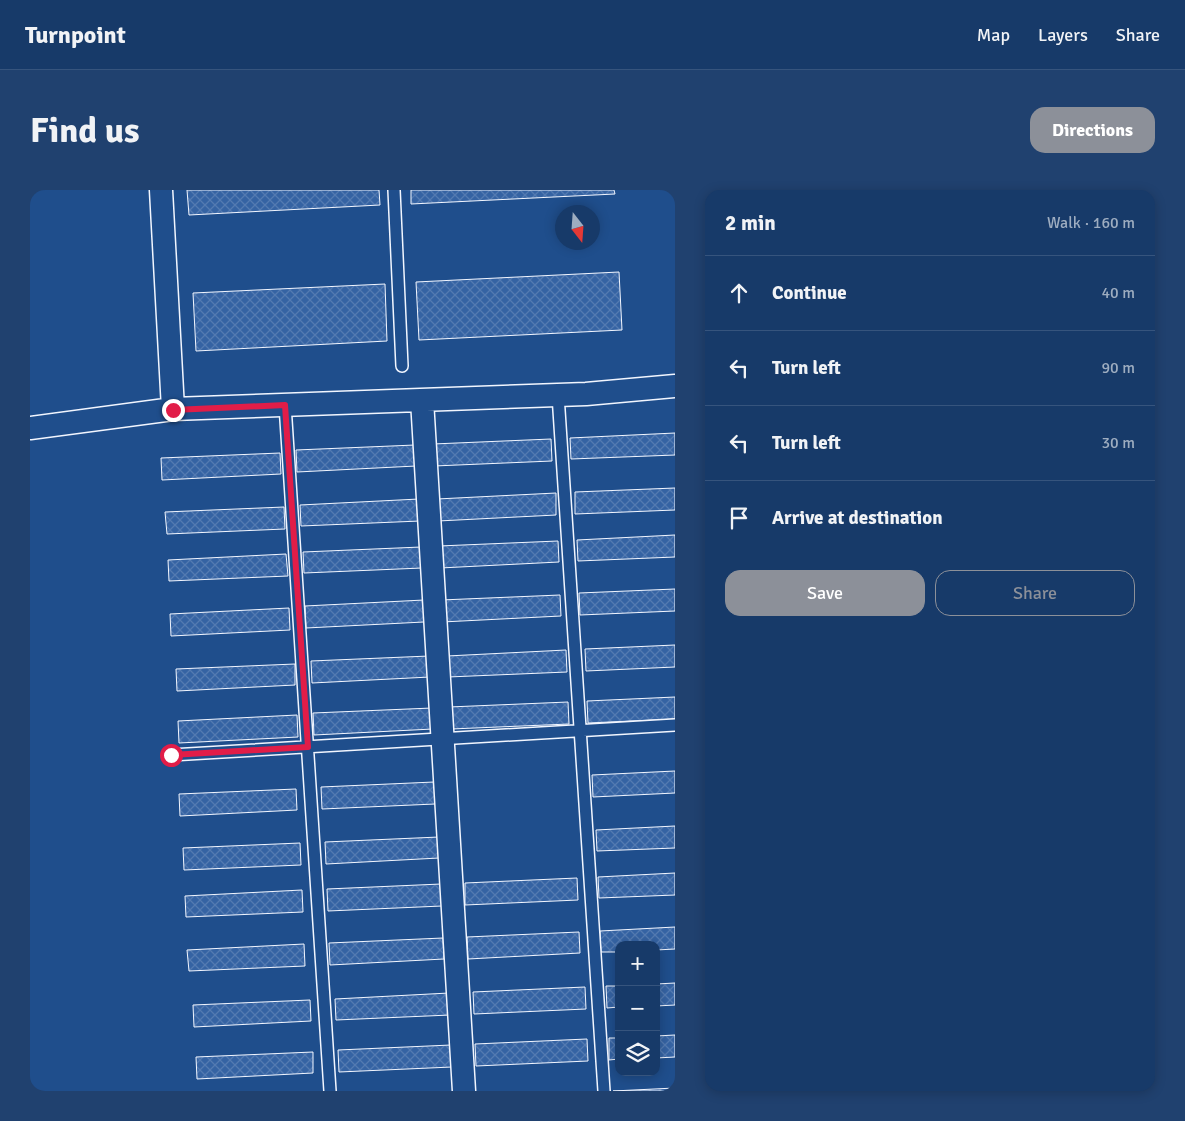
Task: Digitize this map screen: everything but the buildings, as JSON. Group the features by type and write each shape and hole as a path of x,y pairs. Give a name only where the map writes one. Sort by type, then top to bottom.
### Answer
{"street":[{"path":"161,190 173,410"},
{"path":"30,428 173,410 586,394 675,386"},
{"path":"422,400 464,1091"}],"lane":[{"path":"394,190 402,366"},
{"path":"558,395 604,1091"},
{"path":"285,405 330,1091"},
{"path":"171,755 675,726"}],"route":[{"path":"171,755 308,747 285,405 173,410"}]}
